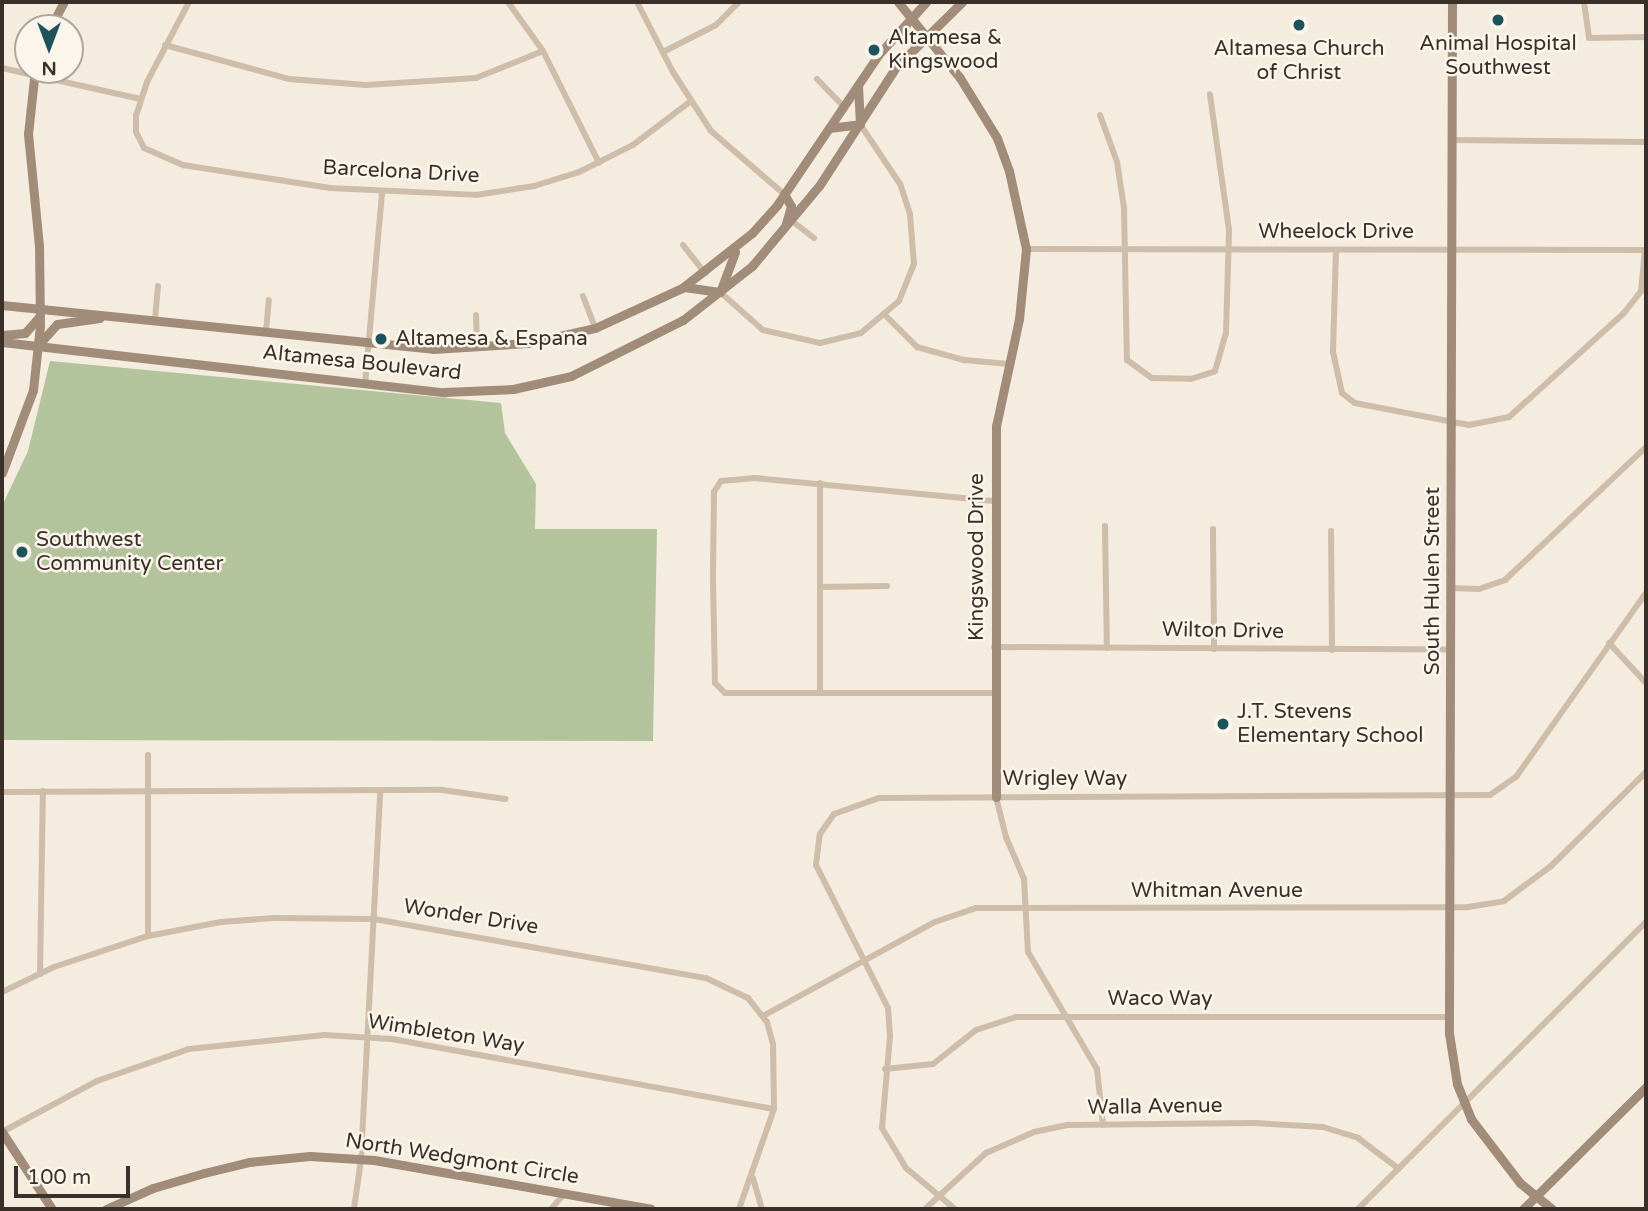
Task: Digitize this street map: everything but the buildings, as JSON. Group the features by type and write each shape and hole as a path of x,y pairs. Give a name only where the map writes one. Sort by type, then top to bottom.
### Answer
{"main road":[{"name":"Kingswood Drive","path":"898,2 926,34 997,138 1009,171 1026,249 1009,364 996,426 996,797"},
{"name":"Altamesa Boulevard","path":"2,305 370,344 477,349 595,328 682,288 737,247 784,194 859,82 926,2"},
{"name":"Altamesa Boulevard","path":"2,342 365,384 476,392 560,379 644,343 720,292 752,266 814,192 896,67 926,34 962,2"},
{"name":"South Hulen Street","path":"1452,2 1449,1017 1457,1084 1464,1104 1492,1151 1536,1197 1552,1209"},
{"path":"829,128 860,124 859,82"},
{"path":"2,473 33,390 41,309 28,134 34,84"},
{"path":"784,194 796,197 814,192"},
{"path":"782,233 790,206 784,194"},
{"path":"682,288 699,286 720,292 737,247"},
{"path":"2,335 33,328 41,309"},
{"path":"38,345 57,324 121,317"},
{"path":"1524,1209 1646,1087"},
{"path":"2,1132 52,1209"},
{"name":"North Wedgmont Circle","path":"106,1209 153,1188 249,1162 310,1156 361,1158 651,1209"}],"street":[{"path":"82,84 141,99 165,45 189,2"},
{"path":"508,2 542,51 599,163"},
{"path":"637,2 691,101 733,153 784,194"},
{"path":"663,52 716,25 739,2"},
{"path":"1584,2 1583,23 1589,38 1646,37"},
{"path":"165,45 289,79 366,85 475,78 542,51"},
{"path":"817,79 843,106"},
{"path":"1100,116 1117,162 1127,250 1127,360 1142,375 1163,379 1209,374 1222,359 1230,250 1223,165 1210,94"},
{"name":"Barcelona Drive","path":"141,99 136,132 144,148 161,159 234,174 382,192 476,195 555,181 599,163 649,134 691,101"},
{"path":"720,292 762,330 801,341 847,339 884,314 909,286 914,264 913,231 900,184 860,124"},
{"path":"1452,140 1646,142"},
{"path":"365,384 382,192"},
{"path":"792,220 814,238"},
{"path":"683,245 705,273"},
{"name":"Wheelock Drive","path":"1026,249 1646,250"},
{"path":"1336,250 1333,352 1342,393 1355,404 1484,425 1509,417 1569,366 1635,302 1643,279 1646,250"},
{"path":"155,320 158,286"},
{"path":"583,296 595,328"},
{"name":"Altamesa Boulevard","path":"266,332 269,300"},
{"path":"884,314 917,347 964,360 1009,364"},
{"name":"Altamesa Boulevard","path":"476,315 477,349"},
{"path":"1451,589 1479,589 1505,580 1646,447"},
{"path":"994,500 820,483 727,479 714,492 715,683 723,692 994,693"},
{"path":"820,483 820,692"},
{"path":"1105,526 1107,648"},
{"path":"1213,529 1214,649"},
{"path":"1331,531 1332,650"},
{"path":"820,587 887,586"},
{"name":"Wrigley Way","path":"955,1209 906,1168 887,1141 881,1114 888,1008 816,865 820,834 826,822 847,807 879,798 1450,798 1490,795 1516,777 1646,593"},
{"path":"1609,643 1646,683"},
{"name":"Wilton Drive","path":"994,647 1451,649"},
{"path":"148,754 148,936"},
{"name":"Whitman Avenue","path":"764,1016 962,910 1490,905 1514,895 1646,772"},
{"path":"2,792 148,789 442,790 505,799"},
{"path":"354,1209 361,1158 380,791"},
{"path":"40,974 43,792"},
{"name":"Kingswood Drive","path":"996,797 1003,828 1024,879 1028,952 1097,1069 1103,1125"},
{"name":"Wonder Drive","path":"2,992 40,974 148,936 221,922 274,918 374,919 706,978 734,989 764,1016"},
{"path":"1359,1209 1646,922"},
{"path":"739,1209 754,1178 774,1109 773,1044 764,1016"},
{"name":"Waco Way","path":"886,1069 933,1064 992,1022 1066,1017 1449,1017"},
{"name":"Wimbleton Way","path":"2,1132 97,1081 189,1049 290,1036 368,1038 774,1109"},
{"name":"Walla Avenue","path":"925,1209 964,1170 1004,1144 1068,1125 1323,1127 1358,1138 1399,1169"},
{"path":"754,1178 762,1209"},
{"path":"551,1209 565,1193"}],"green space":[{"path":"50,361 501,403 505,433 536,484 535,529 657,529 653,741 2,740 2,506 28,451"}],"place":[{"name":"Animal Hospital Southwest","path":"1498,20"},
{"name":"Altamesa Church of Christ","path":"1299,25"},
{"name":"Altamesa & Kingswood","path":"874,50"},
{"name":"Altamesa & Espana","path":"381,339"},
{"name":"Southwest Community Center","path":"22,552"},
{"name":"J.T. Stevens Elementary School","path":"1223,724"}]}
